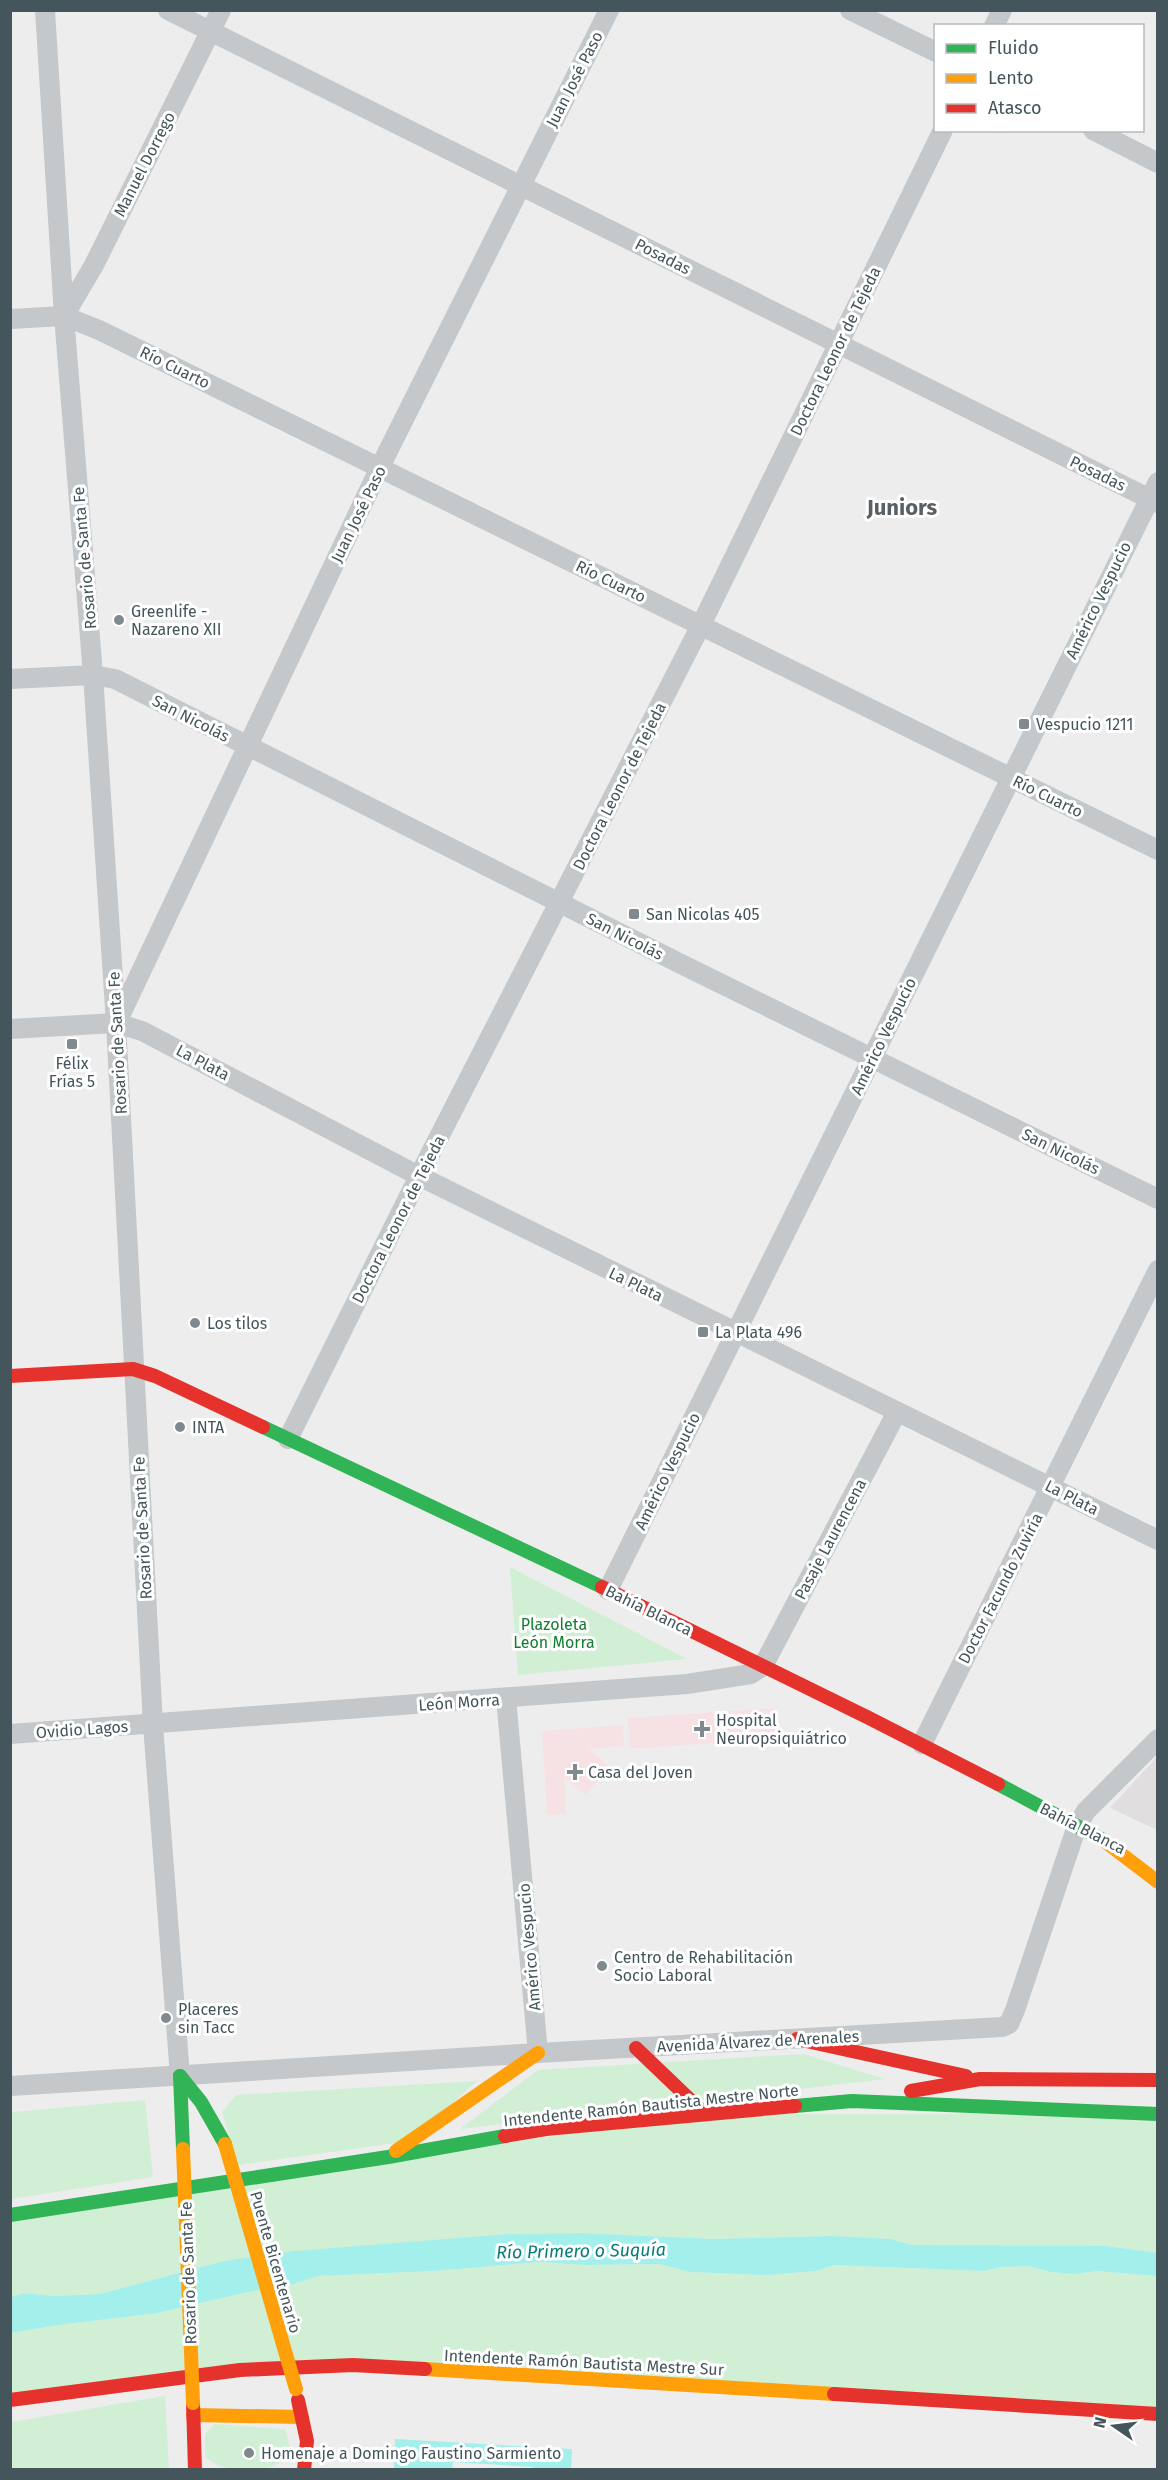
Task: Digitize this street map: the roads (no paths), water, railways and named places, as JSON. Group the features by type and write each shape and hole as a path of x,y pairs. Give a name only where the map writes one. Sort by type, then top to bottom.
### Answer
{"main road":[{"path":"10,1376 133,1369"},
{"name":"Bahía Blanca","path":"133,1369 155,1376 608,1590 922,1744 1103,1840"},
{"path":"1103,1840 1158,1882"},
{"path":"797,2039 980,2079"},
{"path":"636,2048 705,2114"},
{"path":"388,2157 538,2053"},
{"name":"Puente Bicentenario","path":"180,2076 201,2102 225,2144 296,2389 302,2417"},
{"name":"Rosario de Santa Fe","path":"180,2076 193,2409 199,2467"},
{"path":"852,2101 980,2079 1158,2080"},
{"name":"Intendente Ramón Bautista Mestre Norte","path":"10,2215 388,2157 546,2129 852,2101 1158,2114"},
{"name":"Intendente Ramón Bautista Mestre Sur","path":"10,2400 240,2370 352,2365 1154,2415"},
{"path":"193,2409 302,2417 307,2441 300,2464"}],"street":[{"name":"Rosario de Santa Fe","path":"45,10 64,316 93,675 116,1023 153,1725 180,2076"},
{"name":"Posadas","path":"168,10 521,184 838,345 1155,494"},
{"name":"Manuel Dorrego","path":"64,316 94,265 221,10"},
{"name":"Juan José Paso","path":"116,1023 380,467 609,10"},
{"path":"850,10 934,51"},
{"path":"995,24 1002,10"},
{"name":"Doctora Leonor de Tejeda","path":"288,1439 418,1176 701,625 942,132"},
{"path":"1097,132 1158,163"},
{"path":"10,319 64,316"},
{"name":"Río Cuarto","path":"64,316 99,330 380,467 1158,850"},
{"name":"Américo Vespucio","path":"608,1590 1011,777 1155,494"},
{"name":"San Nicolás","path":"10,679 93,675 115,679 1158,1199"},
{"path":"10,1029 116,1023"},
{"name":"La Plata","path":"116,1023 156,1037 418,1176 1158,1540"},
{"name":"Doctor Facundo Zuviría","path":"922,1744 1051,1487 1106,1370 1158,1270"},
{"name":"Pasaje Laurencena","path":"763,1666 897,1412"},
{"name":"León Morra","path":"153,1725 711,1682 751,1674 763,1666"},
{"name":"Américo Vespucio","path":"506,1698 538,2053"},
{"name":"Ovidio Lagos","path":"10,1734 153,1725"},
{"name":"Avenida Álvarez de Arenales","path":"10,2086 538,2053 994,2028 1009,2024 1077,1826 1086,1812 1158,1739"},
{"name":"Bahía Blanca","path":"1103,1840 1158,1864"}],"water":[{"name":"Río Primero o Suquía","path":"580,2233 714,2239 832,2236 891,2239 911,2245 1106,2246 1158,2253 1157,2276 1097,2271 1075,2274 1050,2272 1029,2266 1000,2267 985,2271 834,2265 816,2271 767,2275 690,2272 659,2264 585,2265 540,2262 433,2271 318,2276 287,2286 257,2290 157,2313 11,2333 10,2298 23,2293 54,2296 100,2294 224,2261 296,2251 509,2234"},
{"path":"395,2439 572,2449 571,2469 533,2469 533,2467 453,2462 452,2469 394,2469"}],"place":[{"name":"Greenlife - Nazareno XII","path":"119,620"},
{"name":"Vespucio 1211","path":"1024,724"},
{"name":"San Nicolas 405","path":"634,914"},
{"name":"Félix Frías 5","path":"72,1044"},
{"name":"Los tilos","path":"195,1323"},
{"name":"La Plata 496","path":"703,1332"},
{"name":"INTA","path":"180,1427"},
{"name":"Hospital Neuropsiquiátrico","path":"702,1729"},
{"name":"Casa del Joven","path":"575,1772"},
{"name":"Centro de Rehabilitación Socio Laboral","path":"602,1966"},
{"name":"Placeres sin Tacc","path":"166,2018"},
{"name":"Homenaje a Domingo Faustino Sarmiento","path":"249,2453"}],"district":[{"name":"Juniors","path":"902,507"}],"park label":[{"name":"Plazoleta León Morra","path":"554,1633"}]}
